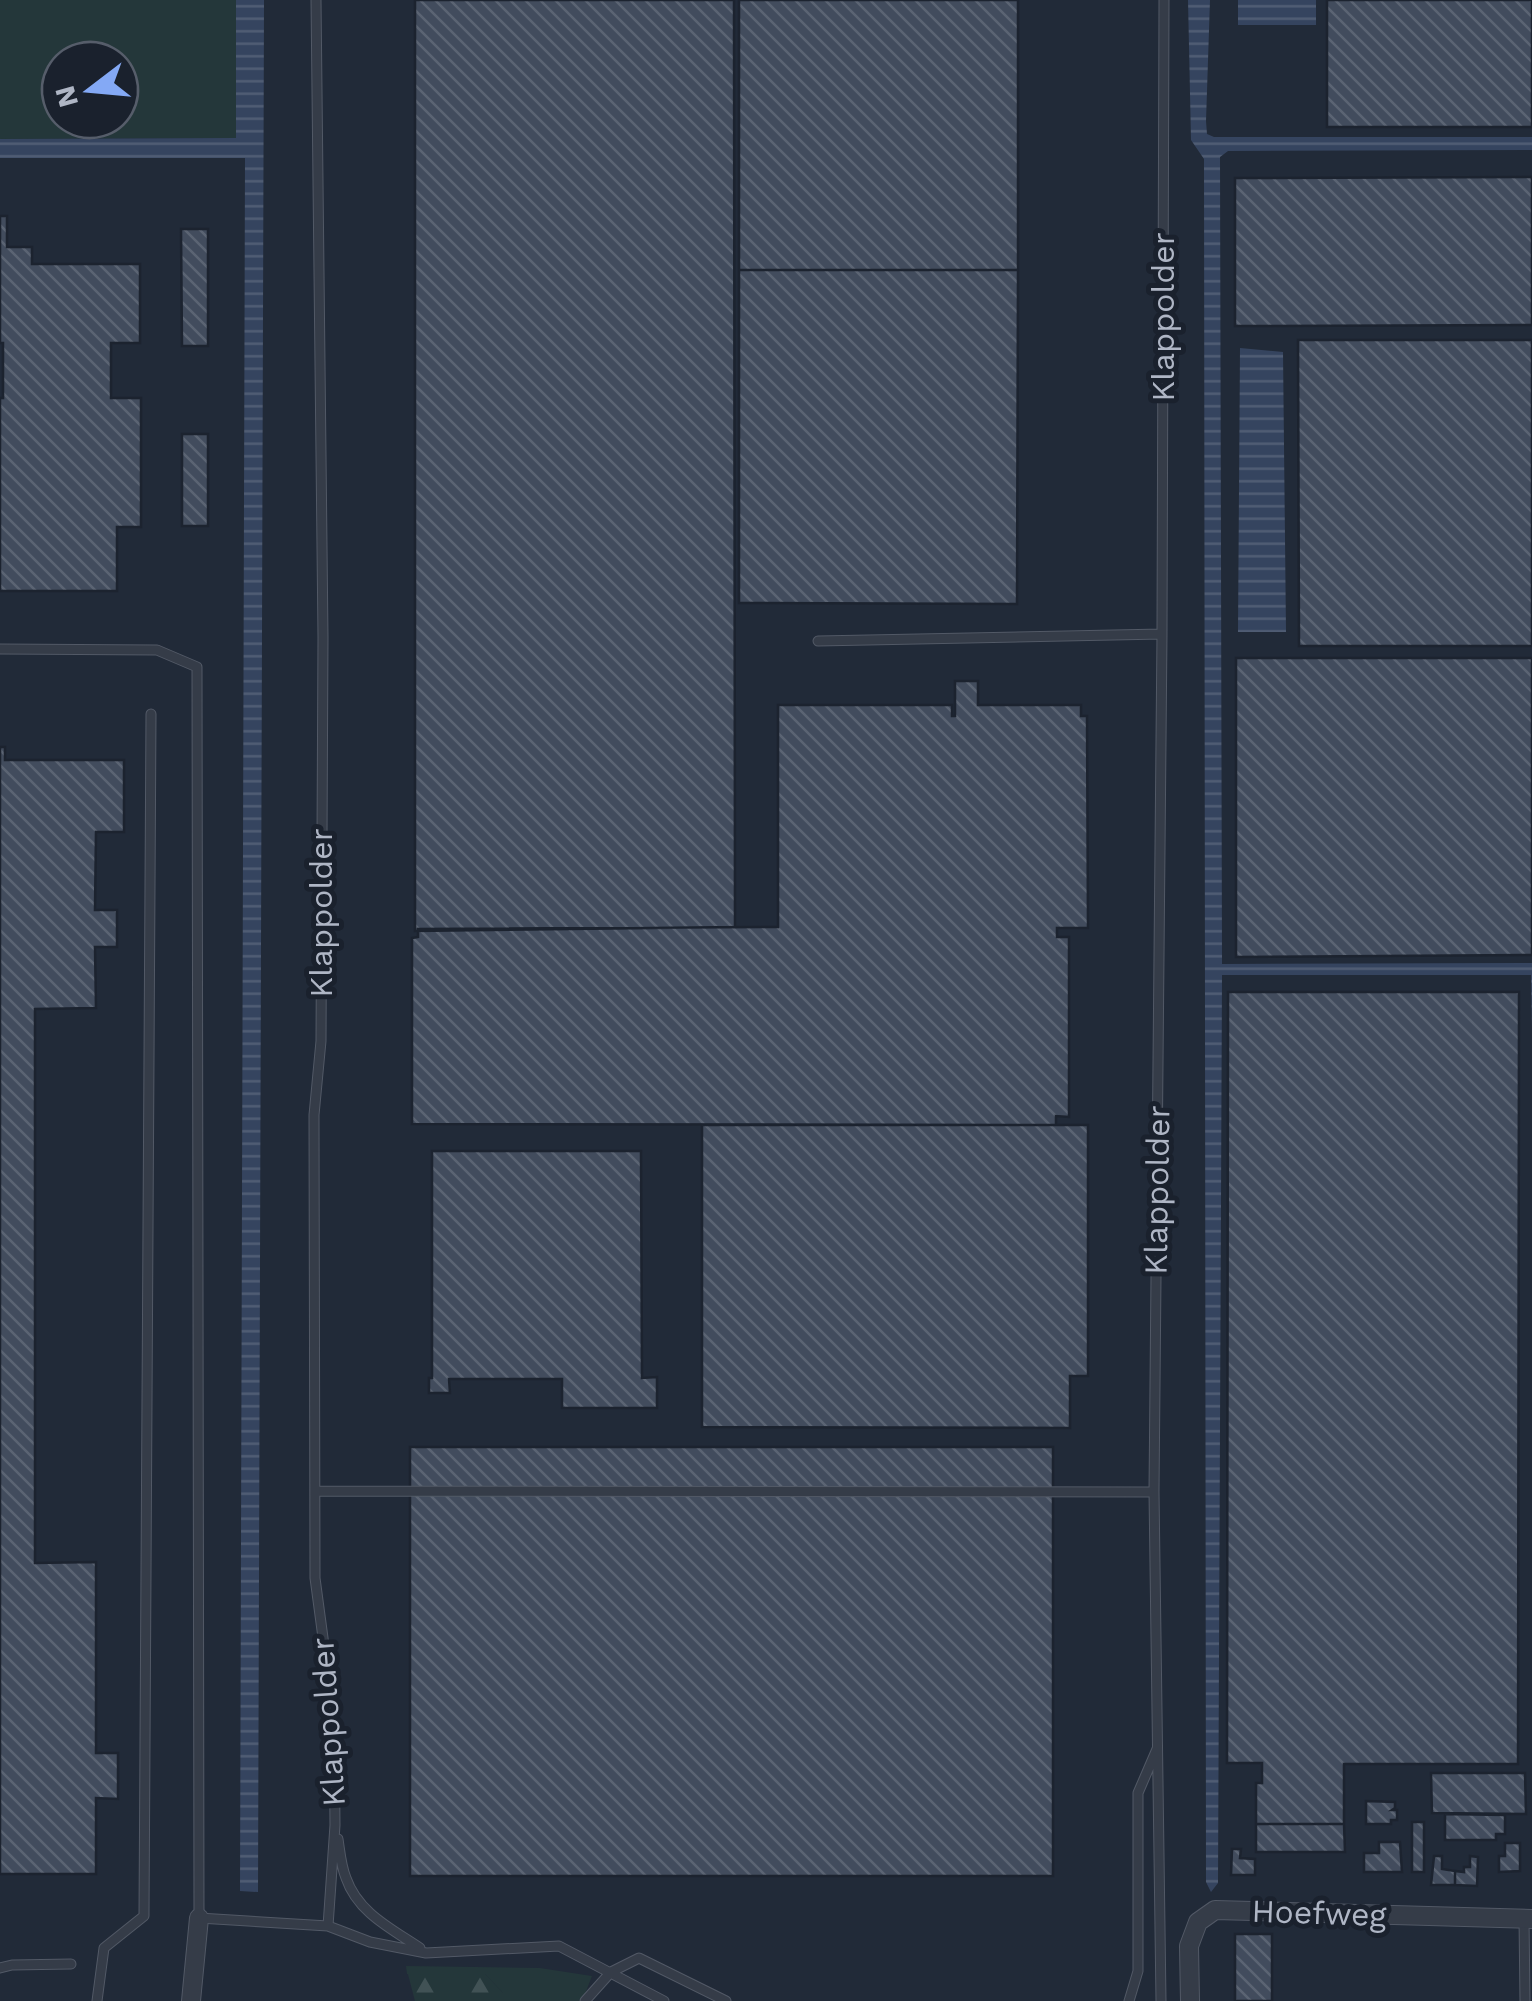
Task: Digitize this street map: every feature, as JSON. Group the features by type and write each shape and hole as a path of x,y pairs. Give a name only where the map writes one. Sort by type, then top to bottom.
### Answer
{"street":[{"name":"Hoefweg","path":"1190,2001 1189,1946 1198,1922 1215,1910 1528,1919"},
{"path":"191,2001 199,1918"}],"lane":[{"name":"Klappolder","path":"316,0 323,656 320,1041 314,1115 315,1578 334,1720 335,1825 328,1926"},
{"name":"Klappolder","path":"1161,2001 1154,1492 1164,0"},
{"path":"818,641 1162,634"},
{"path":"0,649 157,650 197,667 199,1918 328,1926 370,1942 426,1952 559,1946 664,2001"},
{"path":"97,2001 104,1948 144,1916 151,714"},
{"path":"315,1490 1154,1492"},
{"name":"Klappolder","path":"1129,2001 1138,1971 1138,1793 1158,1746"},
{"name":"Klappolder","path":"335,1825 345,1876 354,1898 371,1915 426,1952"},
{"name":"Hoefweg","path":"1525,2001 1528,1919"},
{"path":"585,2001 612,1972 639,1958 726,2001"},
{"path":"0,1968 71,1964"}],"green space":[{"path":"0,0 236,0 236,138 140,138 140,40 40,40 40,139 0,139"},
{"path":"406,1966 540,1968 592,1976 579,2001 503,2001 503,1993 485,1974 407,1974"},
{"path":"408,1974 485,1974 503,1993 503,2001 415,2001"}],"water":[{"path":"236,0 264,0 258,1892 240,1891 245,158 0,158 0,139 236,138"},
{"path":"1188,0 1210,0 1206,121 1207,134 1214,137 1532,137 1532,150 1228,151 1220,157 1222,964 1532,963 1532,1029 1531,975 1222,975 1218,1883 1211,1892 1206,1882 1204,159 1191,140"},
{"path":"1238,0 1316,0 1316,25 1238,25"},
{"path":"1240,348 1283,352 1286,632 1238,632"}],"building":[{"path":"415,0 734,0 735,927 415,931"},
{"path":"739,0 1018,0 1018,270 739,270"},
{"path":"1327,0 1532,0 1532,127 1327,127"},
{"path":"1532,177 1532,325 1235,326 1235,178"},
{"path":"0,216 7,216 7,247 32,247 32,264 140,264 140,343 111,343 111,398 141,398 141,527 117,527 117,591 0,591"},
{"path":"181,229 208,229 208,346 182,346"},
{"path":"739,270 1018,270 1017,604 739,603"},
{"path":"1298,340 1532,340 1532,646 1299,646"},
{"path":"182,434 208,434 208,526 182,526"},
{"path":"1236,658 1532,658 1532,955 1236,957"},
{"path":"955,681 978,681 978,705 1081,705 1081,716 1087,716 1088,928 1057,928 1057,937 1069,937 1069,1117 1056,1116 1056,1125 412,1124 412,938 418,937 418,929 778,927 778,705 952,705 955,716"},
{"path":"0,747 5,747 5,760 124,760 124,832 96,832 95,910 117,910 117,947 95,947 96,1008 35,1009 35,1563 96,1562 96,1753 118,1753 118,1799 96,1798 96,1874 0,1874"},
{"path":"1228,992 1519,992 1518,1764 1344,1764 1344,1824 1256,1824 1256,1783 1262,1783 1262,1763 1227,1763"},
{"path":"702,1125 1088,1125 1088,1376 1070,1376 1070,1428 702,1427"},
{"path":"432,1151 641,1151 642,1378 657,1377 657,1408 562,1408 562,1379 449,1379 450,1393 429,1393"},
{"path":"410,1447 1053,1447 1053,1876 410,1876"},
{"path":"1431,1773 1525,1773 1526,1814 1432,1813"},
{"path":"1366,1801 1395,1802 1392,1810 1397,1810 1397,1820 1391,1820 1391,1824 1366,1824"},
{"path":"1445,1814 1505,1815 1505,1834 1496,1834 1496,1840 1445,1840"},
{"path":"1412,1822 1424,1822 1424,1872 1412,1872"},
{"path":"1256,1824 1344,1824 1345,1852 1256,1852"},
{"path":"1379,1842 1400,1842 1402,1872 1364,1872 1364,1853 1379,1853"},
{"path":"1505,1843 1520,1843 1520,1871 1499,1872 1499,1856 1505,1856"},
{"path":"1232,1849 1241,1849 1240,1858 1255,1859 1255,1875 1231,1875"},
{"path":"1434,1856 1442,1856 1442,1869 1455,1871 1455,1885 1431,1885"},
{"path":"1470,1856 1478,1857 1477,1886 1455,1885 1455,1871 1464,1872 1464,1867 1470,1867"},
{"path":"1235,1934 1272,1934 1272,2001 1235,2001"}]}
